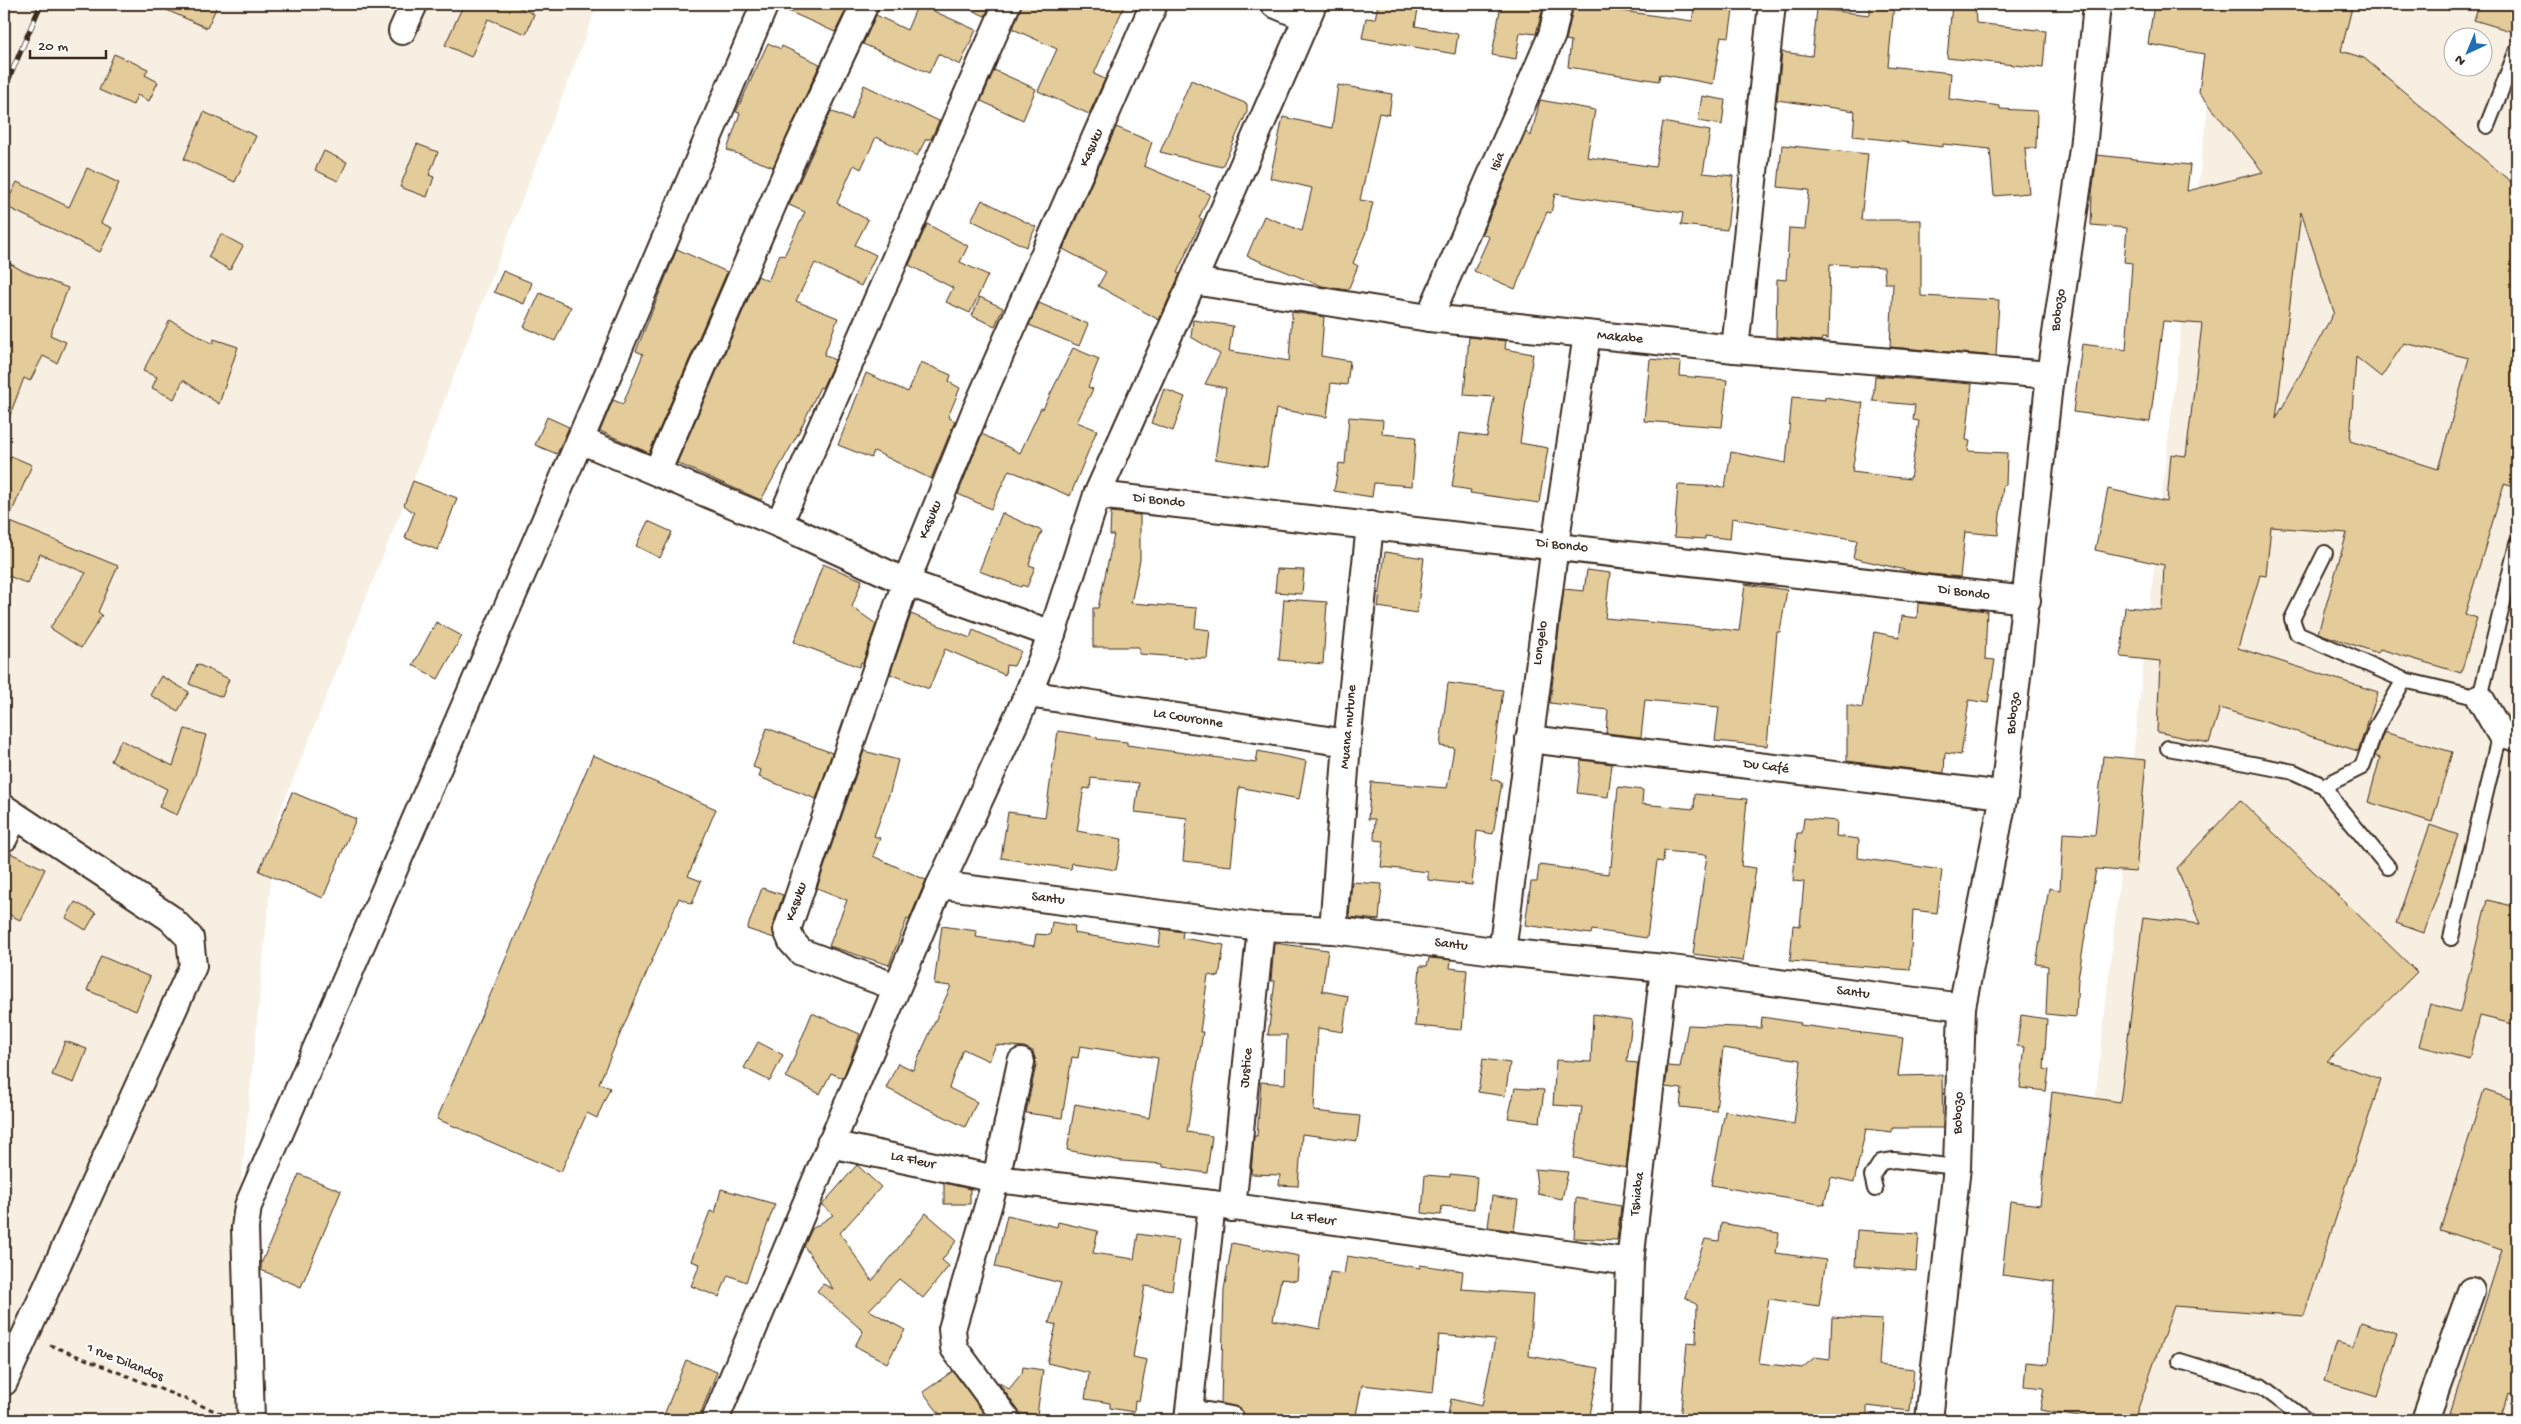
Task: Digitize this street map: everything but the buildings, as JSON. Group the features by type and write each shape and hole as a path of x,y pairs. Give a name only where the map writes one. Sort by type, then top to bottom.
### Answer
{"street":[{"path":"402,30 414,4"},
{"path":"240,1418 245,1228 248,1206 580,440 766,4"},
{"path":"657,472 795,153 865,4"},
{"path":"779,524 1007,4"},
{"name":"Kasuku","path":"896,987 801,952 792,942 787,930 906,582 975,412 1154,4"},
{"path":"715,1420 896,987 940,885 1028,694 1052,634 1097,494 1193,281 1310,11 1274,4"},
{"name":"Isia","path":"1429,318 1552,35 1559,4"},
{"path":"1735,349 1772,4"},
{"name":"Bobozo","path":"1929,1420 1957,1168 1962,1007 2004,795 2050,375 2083,149 2097,4"},
{"name":"Makabe","path":"1193,281 1429,318 1735,349 2050,375"},
{"name":"Longelo","path":"1502,952 1554,545 1587,335"},
{"path":"580,440 779,524 906,582 1052,634"},
{"name":"Di Bondo","path":"1097,494 2026,600"},
{"name":"Muana mutune","path":"1333,930 1347,743 1370,525"},
{"name":"La Couronne","path":"1028,694 1347,743"},
{"path":"2480,698 2508,736"},
{"name":"Du Café","path":"1529,739 2004,795"},
{"path":"4,1382 194,966 190,938 170,918 7,821"},
{"name":"Santu","path":"940,885 1261,927 1333,930 1502,952 1664,968 1962,1007"},
{"name":"Justice","path":"1188,1417 1222,1206 1261,927"},
{"name":"Tshiaba","path":"1625,1420 1630,1262 1664,968"},
{"path":"1007,1420 954,1348 952,1329 996,1179 1021,1062"},
{"name":"La Fleur","path":"830,1144 996,1179 1222,1206 1630,1262"},
{"path":"2425,1420 2470,1291"},
{"path":"1188,1417 1232,1420"}],"lane":[{"path":"2487,126 2517,50"},
{"path":"2325,553 2292,619 2297,633 2404,680 2480,698 2517,544"},
{"path":"2324,786 2362,767 2376,728 2404,680"},
{"path":"2450,938 2508,736"},
{"path":"2168,748 2294,772 2324,786 2336,804 2388,867"},
{"path":"1875,1189 1872,1176 1880,1162 1894,1160 1957,1168"},
{"path":"2180,1361 2261,1386 2306,1420"}],"path":[{"name":"1 rue Dilandos","path":"49,1344 240,1418"}],"shaded area":[{"path":"4,4 598,4 413,481 277,819 239,1203 254,1420 4,1420"},
{"path":"2220,4 2517,4 2517,1420 2060,1420 2167,449"}],"railway":[{"path":"4,90 41,4"}]}
